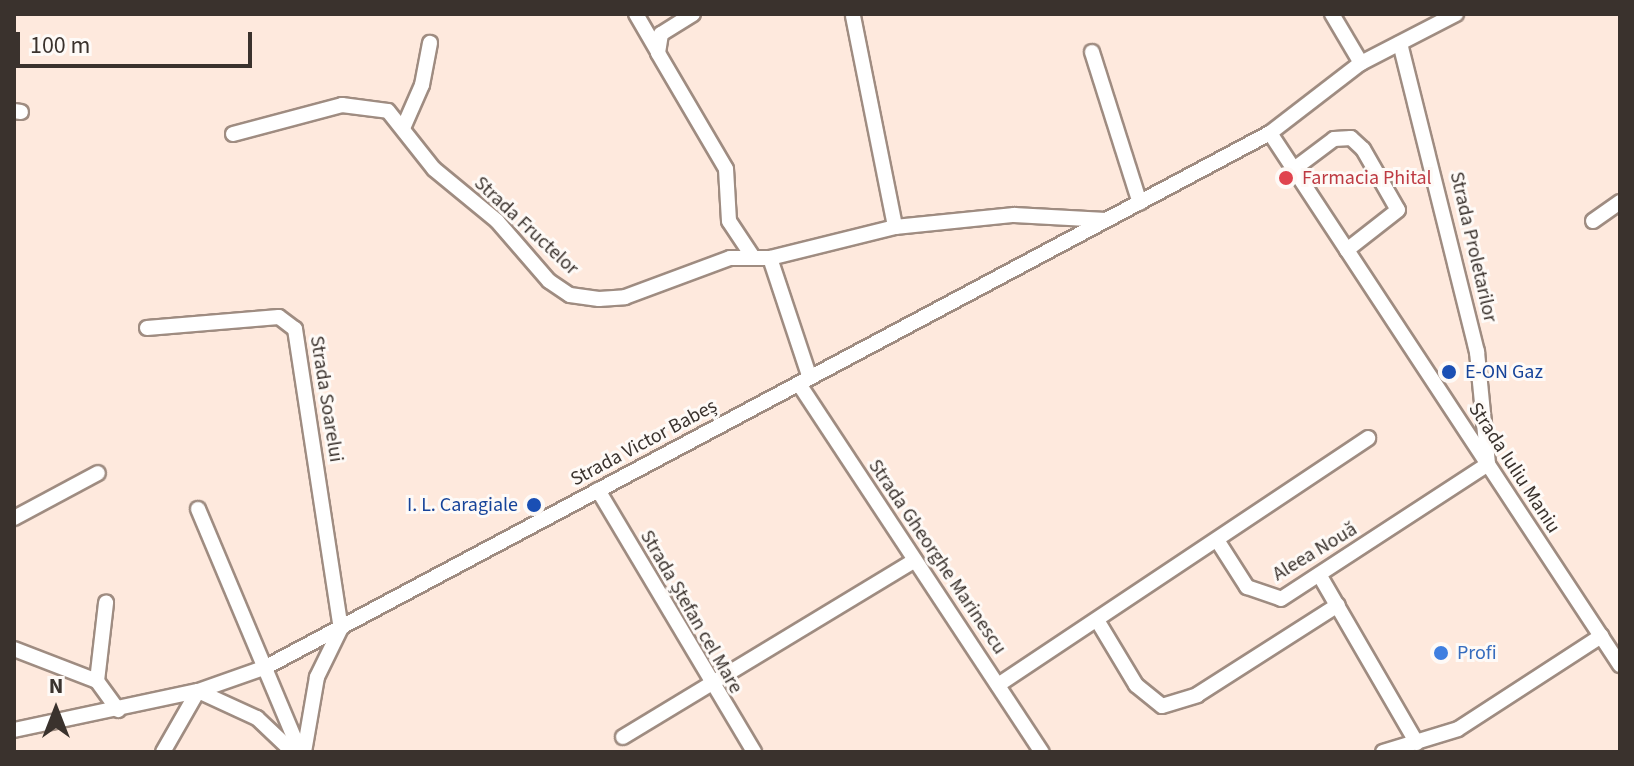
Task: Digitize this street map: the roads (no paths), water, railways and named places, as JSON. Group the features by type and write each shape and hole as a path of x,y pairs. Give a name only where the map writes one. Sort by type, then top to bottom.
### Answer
{"street":[{"path":"636,14 726,169 729,221 753,257"},
{"path":"658,53 661,34 693,14"},
{"path":"1332,14 1361,63"},
{"name":"Strada Victor Babeș","path":"14,730 198,691 266,667 1270,133 1361,63 1456,14"},
{"path":"853,16 895,227"},
{"path":"404,126 422,85 430,43"},
{"name":"Strada Proletarilor","path":"1400,43 1473,337 1488,464"},
{"path":"1092,52 1140,203"},
{"name":"Strada Fructelor","path":"233,134 342,105 388,111 404,126 434,169 570,295 625,297 713,262 770,258 895,227 1014,215 1106,220"},
{"name":"Strada Iuliu Maniu","path":"1270,133 1618,659"},
{"path":"1294,169 1334,139 1351,138 1363,149 1398,210 1347,250"},
{"path":"1593,221 1620,202"},
{"name":"Strada Gheorghe Marinescu","path":"770,258 804,381 915,560 1042,752"},
{"name":"Strada Soarelui","path":"147,328 289,320 341,628"},
{"path":"998,685 1368,438"},
{"name":"Aleea Nouă","path":"1217,540 1257,595 1281,599 1488,464"},
{"path":"14,518 98,473"},
{"name":"Strada Ștefan cel Mare","path":"598,490 707,682 754,752"},
{"path":"198,509 302,752"},
{"path":"623,737 707,682 915,560"},
{"path":"1320,576 1417,743"},
{"path":"97,681 106,603"},
{"path":"1097,620 1136,685 1162,706 1197,695 1338,605"},
{"path":"302,752 317,677 341,628"},
{"path":"1383,752 1458,729 1601,636"},
{"path":"14,649 97,681 118,710"},
{"path":"163,752 198,691 257,718 293,752"}],"place":[{"name":"Farmacia Phital","path":"1286,178"},
{"name":"E-ON Gaz","path":"1449,372"},
{"name":"I. L. Caragiale","path":"534,505"},
{"name":"Profi","path":"1441,653"}]}
